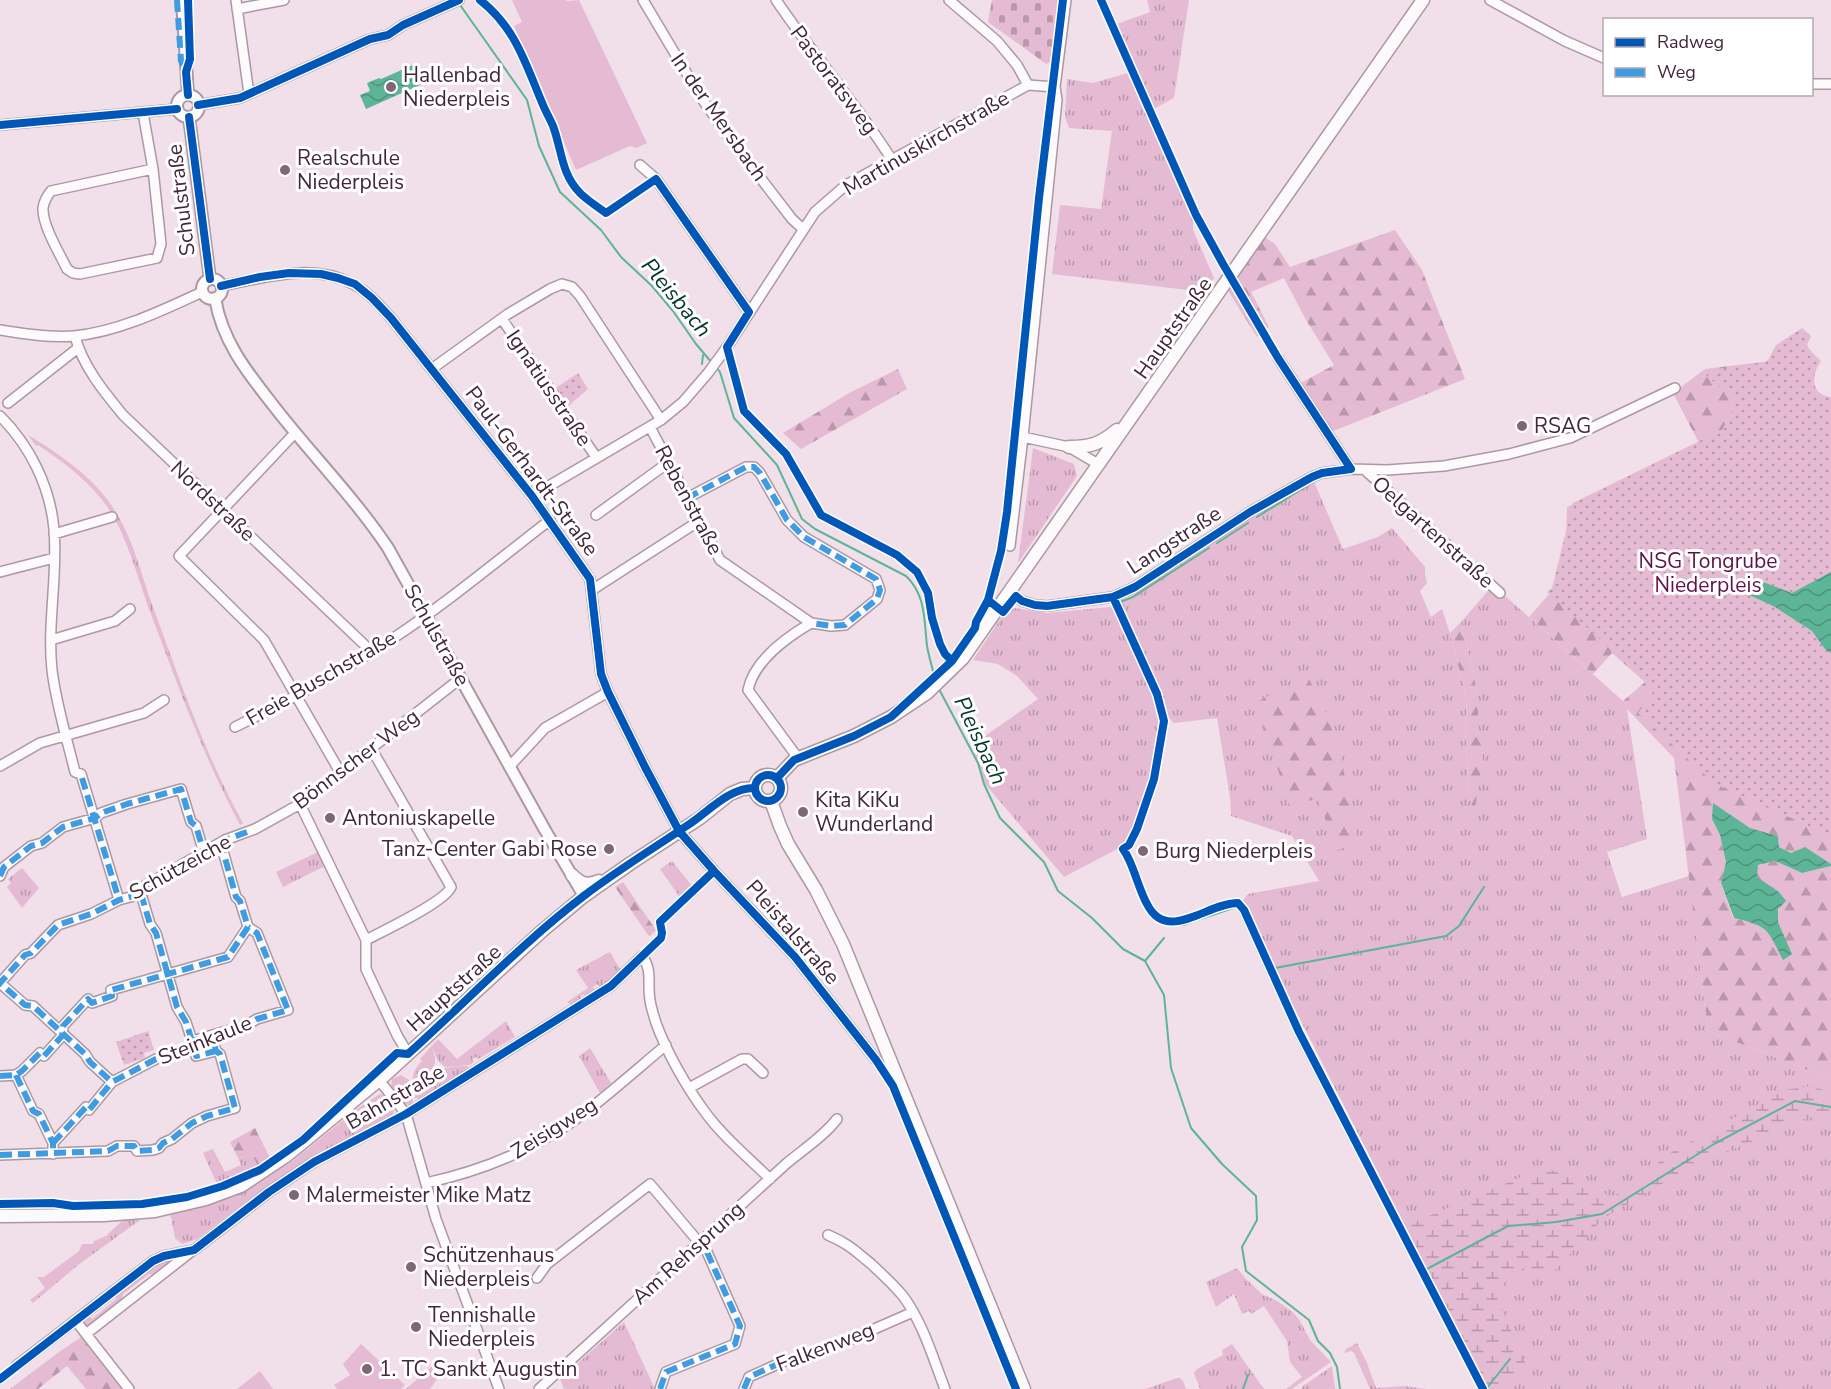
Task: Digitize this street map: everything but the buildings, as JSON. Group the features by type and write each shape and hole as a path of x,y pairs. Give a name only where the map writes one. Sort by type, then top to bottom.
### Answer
{"main road":[{"name":"Hauptstraße","path":"777,778 790,763 798,758 891,717 927,693 951,671 974,644 1423,1"},
{"path":"1069,447 1088,447 1104,441 1132,417"},
{"path":"764,775 777,778 781,789 778,796 771,801 760,798 754,788 757,780 764,775"},
{"name":"Hauptstraße","path":"0,1216 104,1215 155,1211 206,1199 241,1186 286,1156 379,1080 542,931 584,896 730,794 742,789 754,788"},
{"name":"Pleistalstraße","path":"771,801 788,844 816,890 843,944 1024,1389"},
{"path":"572,875 585,885 616,873"},
{"path":"0,1211 46,1215"}],"street":[{"path":"182,0 188,96"},
{"path":"249,94 237,4 284,0"},
{"path":"198,105 235,100 370,39 388,35 403,25 459,0"},
{"name":"In der Mersbach","path":"643,0 702,99 785,210 803,229"},
{"name":"Pastoratsweg","path":"776,0 796,30 873,129 892,160"},
{"path":"949,0 997,41 1017,65 1028,85"},
{"path":"1010,546 1057,100 1055,87 1066,0"},
{"path":"1490,0 1565,41 1603,57"},
{"path":"1813,84 1831,84"},
{"name":"Martinuskirchstraße","path":"532,496 650,427 683,402 708,374 815,212 846,185 1028,85 1055,87"},
{"path":"188,96 196,99 198,105 195,114 189,117 183,116 177,109 179,100 188,96"},
{"path":"0,125 177,109"},
{"path":"143,113 153,169 161,244 157,258 80,274 67,269 43,209 45,199 51,190 153,169"},
{"name":"Schulstraße","path":"189,117 210,279"},
{"path":"640,165 656,179 749,312"},
{"name":"Paul-Gerhardt-Straße","path":"221,285 300,272 339,278 355,284 372,298 433,368 550,520 590,579 601,674 643,763 679,831"},
{"path":"210,279 218,281 221,285 221,292 215,298 209,298 202,292 204,282 210,279"},
{"path":"433,368 502,319 550,288 562,284 572,287 580,296 661,420"},
{"path":"0,330 33,335 75,336 101,331 150,315 202,292"},
{"name":"Schulstraße","path":"215,298 222,326 237,358 294,434 371,522 388,548 584,896"},
{"name":"Ignatiusstraße","path":"502,319 596,457"},
{"name":"Nordstraße","path":"75,336 78,348 105,392 123,415 371,651"},
{"path":"8,403 78,348"},
{"name":"Oelgartenstraße","path":"1278,358 1352,469"},
{"name":"Langstraße","path":"1009,592 1035,605 1047,606 1113,597 1135,587 1250,512 1322,473 1352,469 1366,471 1444,466 1509,454 1570,438 1675,387"},
{"path":"0,416 15,431 39,471 49,501 54,534 52,670 75,772 81,774 119,900"},
{"name":"Rebenstraße","path":"650,427 720,560 811,623"},
{"path":"294,434 220,507 179,556 264,640 273,652 340,772"},
{"path":"1023,437 1069,447 1098,464"},
{"path":"596,515 669,462"},
{"path":"687,498 746,467 754,467 760,473 787,520 804,537 876,579 880,590 877,599 845,625 831,626 811,623 796,632 768,657 757,671 748,690 798,758"},
{"name":"Oelgartenstraße","path":"1366,471 1500,593"},
{"path":"54,534 112,517"},
{"name":"Freie Buschstraße","path":"235,727 296,696 427,615 550,520"},
{"path":"592,590 699,521"},
{"path":"0,572 54,558"},
{"path":"51,640 115,621 130,609"},
{"path":"793,611 796,632"},
{"name":"Bönnscher Weg","path":"247,832 300,804 461,678"},
{"path":"510,766 545,728 608,692"},
{"path":"0,766 40,743 144,713 165,700"},
{"path":"365,943 449,893 451,887 371,748"},
{"path":"0,876 4,867 22,853 42,843 63,827 181,789 204,853"},
{"path":"300,804 365,943 366,969 408,1054"},
{"name":"Pleistalstraße","path":"679,831 795,957 876,1060"},
{"name":"Schützeiche","path":"0,983 58,925 91,914 119,900 141,894 143,886 225,840 247,832"},
{"path":"0,1076 16,1075 39,1053 44,1056 62,1036 63,1026 88,999 92,1003 112,996 111,990 228,957 248,927 240,901 236,897 221,844"},
{"path":"141,894 150,924 156,933 177,1007 186,1022 196,1056 216,1051"},
{"name":"Steinkaule","path":"112,1082 156,1059 212,1036 288,1010 257,933 248,927"},
{"name":"Bahnstraße","path":"86,1334 269,1192 314,1161 406,1114 611,986 642,956 648,964 650,1001 655,1021 666,1045"},
{"path":"0,983 25,1005 33,1006 86,1054 90,1062 112,1082 89,1110 86,1107 53,1143"},
{"path":"0,1155 108,1151 117,1146 134,1146 137,1151 153,1150 192,1123 235,1108 220,1054 216,1051 212,1036"},
{"path":"666,1045 705,1113 770,1179"},
{"name":"Zeisigweg","path":"426,1183 456,1176 529,1148 591,1108 666,1045"},
{"path":"689,1088 742,1059 748,1059 763,1073"},
{"path":"16,1075 33,1111 39,1114 53,1143 53,1154"},
{"path":"379,1080 406,1114 436,1219 499,1389"},
{"name":"Am Rehsprung","path":"539,1389 770,1179 813,1141 828,1131 837,1119"},
{"path":"537,1278 547,1264 650,1184 707,1252 740,1326 735,1344 666,1372 660,1389"},
{"path":"828,1235 845,1242 890,1281 904,1298 926,1339 945,1389"},
{"name":"Bahnstraße","path":"16,1366 153,1261 164,1256 194,1250"},
{"name":"Falkenweg","path":"744,1389 749,1377 787,1360 797,1361 824,1351 913,1312"},
{"path":"76,1321 129,1389"}],"green space":[{"path":"512,0 579,0 647,143 636,148 630,146 576,170 514,26 522,22"},
{"path":"992,0 1059,0 1052,61 1046,64 988,22"},
{"path":"1147,0 1189,0 1174,98 1152,110 1114,25 1150,12"},
{"path":"1128,73 1193,216 1193,230 1214,278 1205,292 1052,274 1060,205 1101,209 1112,131 1069,128 1065,117 1067,79 1093,83"},
{"path":"1395,230 1422,270 1465,379 1328,433 1297,385 1334,365 1306,320 1284,278 1251,292 1269,327 1257,337 1225,286 1261,235 1275,244 1290,267"},
{"name":"NSG Tongrube Niederpleis","path":"1802,328 1811,336 1807,345 1809,349 1821,361 1815,372 1814,384 1819,392 1831,397 1831,836 1715,784 1638,713 1654,691 1547,592 1552,588 1573,503 1722,430 1736,403 1706,375 1716,369 1761,364 1768,360 1776,345"},
{"name":"NSG Tongrube Niederpleis","path":"1779,360 1831,653 1831,864 1805,848 1791,853 1779,847 1778,836 1750,828 1714,804 1712,819 1720,835 1726,862 1721,884 1733,918 1760,926 1765,930 1783,959 1791,954 1778,922 1779,892 1756,877 1758,865 1775,861 1802,873 1831,866 1831,1079 1708,1031 1674,758 1627,709 1623,701 1645,682 1612,653 1593,674 1529,617 1565,576 1567,507 1635,482 1700,445 1673,393 1705,369"},
{"path":"898,369 907,389 801,449 783,433 851,392"},
{"path":"578,373 588,389 567,407 554,389"},
{"path":"28,435 80,471 115,510 134,551 194,717 243,823 240,825 192,721 131,556 111,513 89,485 56,457 38,445 36,446"},
{"path":"1033,448 1074,464 1077,476 1018,563"},
{"path":"1312,477 1343,549 1378,537 1392,528 1425,567 1427,583 1420,591 1431,617 1442,609 1467,700 1465,726 1469,794 1478,722 1478,695 1461,622 1493,585 1623,701 1627,709 1647,839 1607,852 1622,897 1689,876 1708,1031 1831,1079 1831,1389 1488,1389 1241,903 1248,894 1319,881 1292,836 1231,816 1217,718 1174,723 1169,718 1159,719 1159,740 1146,791 1130,839 1121,847 1064,877 985,784 972,745 1038,699 1017,676 998,664 973,660 1005,612 1015,608 1047,613 1111,607 1124,601"},
{"path":"1461,622 1478,695 1478,722 1483,758 1474,815 1469,794 1465,726 1467,700 1450,633"},
{"path":"1308,677 1336,733 1358,842 1335,851 1319,799 1289,804 1256,702"},
{"path":"318,852 325,866 283,887 276,872"},
{"path":"672,861 693,887 681,899 660,869"},
{"path":"22,868 39,888 22,908 7,887 11,883 8,879"},
{"path":"623,882 656,930 650,936 615,887"},
{"path":"610,952 620,969 613,978 600,987 597,984 593,987 595,990 586,996 584,994 580,996 581,999 572,1005 567,1002 588,988 576,970"},
{"path":"506,1021 515,1037 478,1059 476,1057 472,1059 474,1062 470,1065 445,1067 438,1061 432,1047 434,1065 413,1090 413,1074 422,1061 420,1059 438,1039 457,1059"},
{"path":"148,1031 154,1050 144,1053 145,1058 124,1065 116,1042"},
{"path":"590,1048 611,1083 600,1093 579,1056"},
{"path":"461,1066 469,1068 422,1098 415,1098 413,1092 422,1079 439,1070"},
{"path":"401,1075 409,1080 413,1101 411,1106 403,1103 391,1088 392,1079"},
{"path":"1810,1086 1831,1092 1831,1121 1809,1117 1685,1170 1604,1218 1551,1274 1524,1268 1494,1291 1528,1369 1495,1389 1488,1389 1405,1226 1545,1167 1612,1197 1654,1172 1661,1158 1785,1090"},
{"path":"380,1094 388,1097 392,1102 394,1109 392,1116 245,1203 197,1239 182,1244 175,1238 170,1212 255,1184 291,1162 361,1106"},
{"path":"255,1128 270,1158 258,1166 252,1155 246,1155 239,1160 230,1142"},
{"path":"213,1149 225,1172 241,1165 239,1160 246,1155 252,1155 258,1166 217,1184 203,1153"},
{"path":"124,1219 140,1220 78,1265 33,1303 30,1300 45,1288 37,1277 44,1277 79,1251 82,1244 93,1244 94,1241 106,1236"},
{"path":"168,1259 169,1264 157,1276 149,1274 123,1294 122,1303 89,1327 82,1323 88,1314 92,1319 116,1299 116,1292 155,1263"},
{"path":"1237,1268 1262,1294 1293,1312 1310,1340 1331,1362 1292,1389 1286,1389 1302,1377 1290,1362 1287,1341 1264,1306 1251,1314 1249,1311 1242,1314 1234,1294 1216,1307 1206,1282"},
{"path":"624,1322 655,1389 564,1389 560,1379"},
{"path":"86,1334 129,1389 86,1389 67,1366 38,1389 10,1389 63,1349"},
{"path":"1357,1343 1376,1388 1404,1386 1426,1389 1370,1389 1354,1353 1351,1351 1344,1353 1346,1349"},
{"name":"1. TC Sankt Augustin","path":"361,1344 405,1385 401,1389 337,1389 334,1385 350,1375 343,1364"},
{"path":"1232,1344 1264,1389 1200,1389 1194,1373 1197,1369 1223,1355 1222,1350"},
{"path":"432,1366 438,1378 430,1389 406,1389"},
{"path":"1332,1366 1335,1389 1301,1389 1303,1386"},
{"path":"260,1371 273,1389 237,1389"},
{"path":"1177,1378 1183,1381 1186,1389 1145,1389"}],"water":[{"name":"Hallenbad Niederpleis","path":"413,65 422,84 366,109 360,95 370,91 367,83"},
{"path":"1831,572 1831,653 1825,649 1812,631 1775,607 1745,593 1747,582 1758,580 1792,593"},
{"path":"1713,803 1750,828 1778,836 1779,847 1791,853 1805,847 1831,864 1831,866 1802,873 1775,861 1758,865 1757,877 1779,892 1786,901 1778,909 1778,922 1792,954 1783,960 1765,930 1734,918 1721,883 1726,862 1720,835 1712,819"}],"waterway":[{"name":"Pleisbach","path":"458,2 527,100 539,146 560,192 601,230 621,257 652,286 712,363"},
{"path":"702,364 703,355"},
{"name":"Pleisbach","path":"716,367 720,372 734,418 777,465 802,519 815,529 906,576 913,583 923,608 927,646 935,678"},
{"path":"1257,517 1310,484"},
{"path":"1217,543 1248,523"},
{"path":"1120,602 1133,597 1209,548"},
{"name":"Pleisbach","path":"939,689 978,763 984,784 1000,818 1044,862 1058,891 1092,918 1123,949 1145,961 1164,995 1171,1068 1191,1128 1222,1164 1256,1196 1257,1220 1242,1247 1246,1271 1309,1320 1318,1341 1330,1353 1337,1367 1340,1389"},
{"path":"1272,962 1275,968 1446,936 1459,926 1484,887"},
{"path":"1183,925 1236,907 1241,914 1297,1038 1479,1389"},
{"path":"1145,961 1164,938"},
{"path":"1275,968 1275,974 1298,1022 1478,1373"},
{"path":"1425,1270 1508,1226 1556,1222 1602,1214 1714,1144 1795,1101 1831,1107"},
{"path":"1486,1389 1510,1359"},
{"path":"1243,1389 1248,1375"}],"marked path":[{"path":"177,0 181,61 186,72"},
{"path":"687,498 746,467 754,467 760,473 787,520 804,537 876,579 880,590 877,599 845,625 831,626 811,623"},
{"path":"82,778 119,900"},
{"path":"0,876 4,867 31,846 42,843 63,827 95,818 101,813 127,804 181,789 204,853"},
{"path":"247,832 225,840 143,887 141,894 119,900 91,914 58,925 31,953 25,955 0,983 25,1005 33,1006 112,1082 156,1059 194,1048 192,1041 288,1010 257,933 248,927"},
{"path":"0,1076 16,1075 40,1053 44,1056 62,1036 63,1026 88,999 92,1003 112,996 111,990 228,957 248,927 240,901 236,897 221,844"},
{"path":"141,894 150,924 156,933 177,1007 186,1022 192,1041"},
{"path":"0,1155 108,1151 117,1146 134,1146 137,1151 153,1150 192,1123 235,1108 220,1054 216,1051 212,1036"},
{"path":"194,1048 196,1056 216,1051"},
{"path":"16,1075 33,1111 39,1114 53,1143 53,1154"},
{"path":"53,1143 86,1107 89,1110 112,1082"},
{"path":"660,1389 666,1372 735,1344 740,1326 707,1252 700,1242"},
{"path":"744,1389 749,1377 787,1360 797,1361"}],"cycle path":[{"path":"188,0 190,59 186,72 188,95"},
{"path":"198,105 240,98 370,39 388,35 403,25 459,0"},
{"path":"480,0 503,23 519,48 553,126 565,170 580,193 606,213 656,179 749,312 727,347 744,411 786,454 821,515 897,555 917,572 928,593 932,618 940,644 952,661"},
{"path":"777,778 794,760 854,736 891,717 952,661 975,628 988,600 1001,551 1007,512 1039,198 1063,0"},
{"path":"988,600 1003,612 1016,596 1022,601 1047,606 1113,597 1135,587 1250,512 1312,477 1322,473 1351,469 1278,358 1196,215 1101,0"},
{"path":"0,125 177,109"},
{"path":"189,117 210,279"},
{"path":"221,286 289,273 321,274 355,284 391,318 532,496 590,579 601,674 645,767 679,831 795,957 876,1060 893,1086 1016,1389"},
{"path":"1113,597 1157,694 1164,721 1154,779 1137,829 1129,845 1123,849 1144,898 1155,915 1165,921 1176,921 1238,903 1244,910 1299,1032 1483,1389"},
{"path":"768,775 777,779 781,788 777,797 768,801 759,797 755,788 759,779 768,775"},
{"path":"0,1204 53,1203 73,1206 142,1204 187,1197 223,1186 260,1170 303,1140 397,1053 408,1054 517,952 585,895 727,796 754,788"},
{"path":"0,1379 153,1261 164,1256 194,1250 269,1192 314,1162 406,1114 611,986 661,938 660,922 714,871"}],"place":[{"name":"Hallenbad Niederpleis","path":"391,87"},
{"name":"Realschule Niederpleis","path":"285,170"},
{"name":"RSAG","path":"1522,426"},
{"name":"Kita KiKu Wunderland","path":"803,812"},
{"name":"Antoniuskapelle","path":"330,818"},
{"name":"Tanz-Center Gabi Rose","path":"609,849"},
{"name":"Burg Niederpleis","path":"1143,851"},
{"name":"Malermeister Mike Matz","path":"294,1195"},
{"name":"Schützenhaus Niederpleis","path":"411,1267"},
{"name":"Tennishalle Niederpleis","path":"416,1327"},
{"name":"1. TC Sankt Augustin","path":"367,1369"}]}
